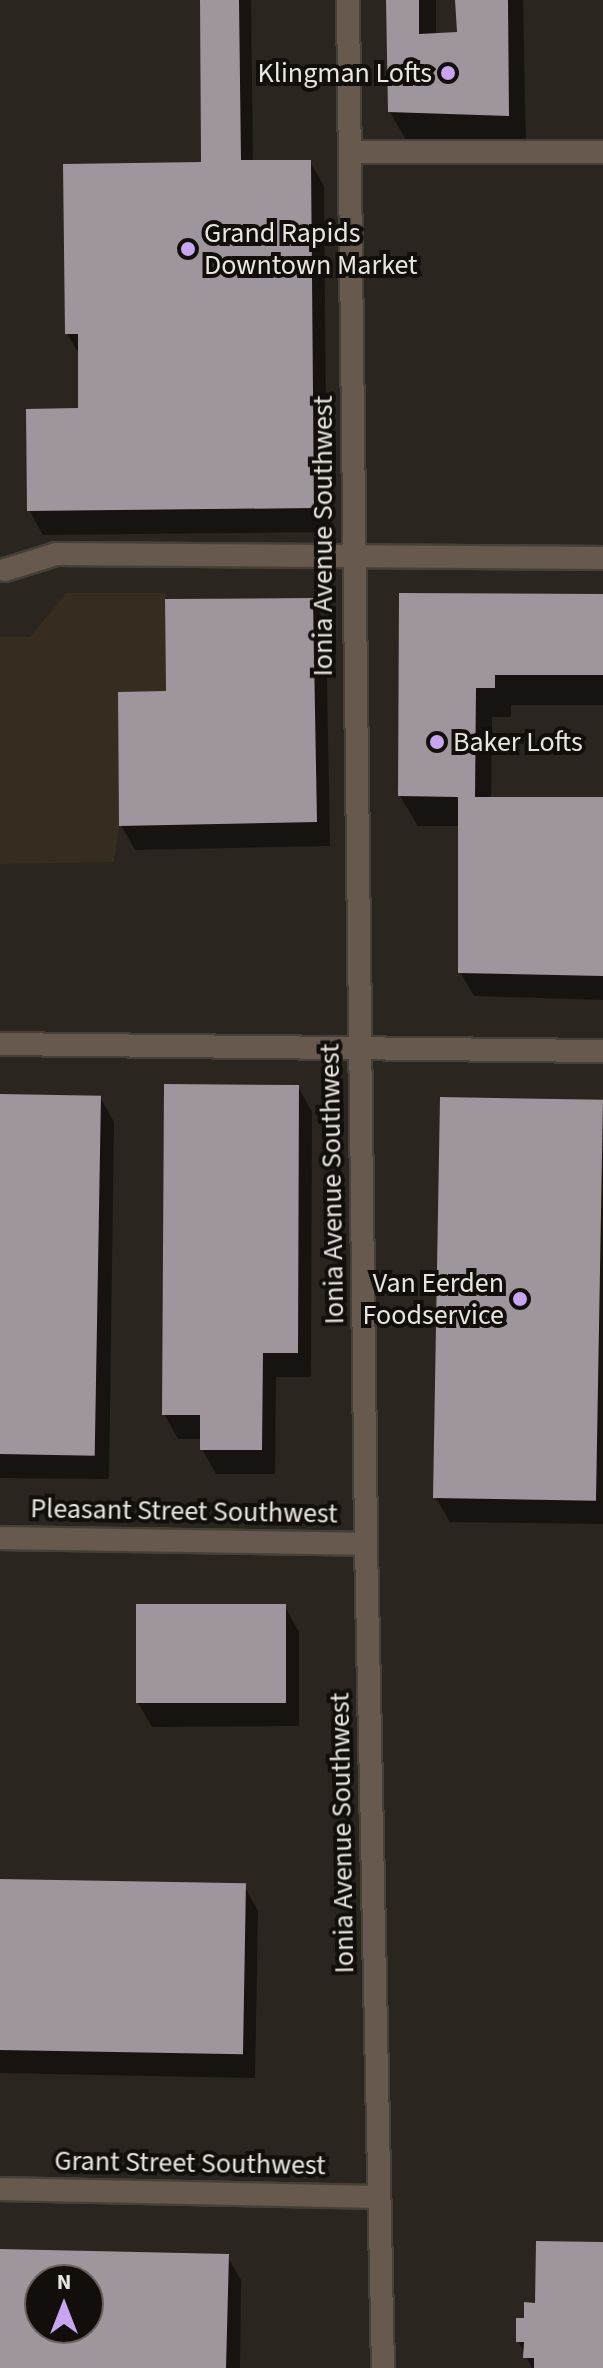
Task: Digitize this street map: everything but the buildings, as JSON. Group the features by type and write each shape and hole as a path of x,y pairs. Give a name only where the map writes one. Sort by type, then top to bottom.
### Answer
{"street":[{"name":"Ionia Avenue Southwest","path":"348,0 352,152 352,555 366,1544 383,2368"},
{"path":"352,152 603,152"},
{"path":"5,570 56,554 603,558"},
{"path":"0,1044 603,1051"},
{"name":"Pleasant Street Southwest","path":"0,1538 366,1544"},
{"name":"Grant Street Southwest","path":"0,2189 379,2197"}],"shaded area":[{"path":"66,593 165,593 166,691 118,693 119,826 114,862 0,864 0,637 30,637"}],"place":[{"name":"Klingman Lofts","path":"448,73"},
{"name":"Grand Rapids Downtown Market","path":"188,249"},
{"name":"Baker Lofts","path":"437,742"},
{"name":"Van Eerden Foodservice","path":"520,1299"}]}
